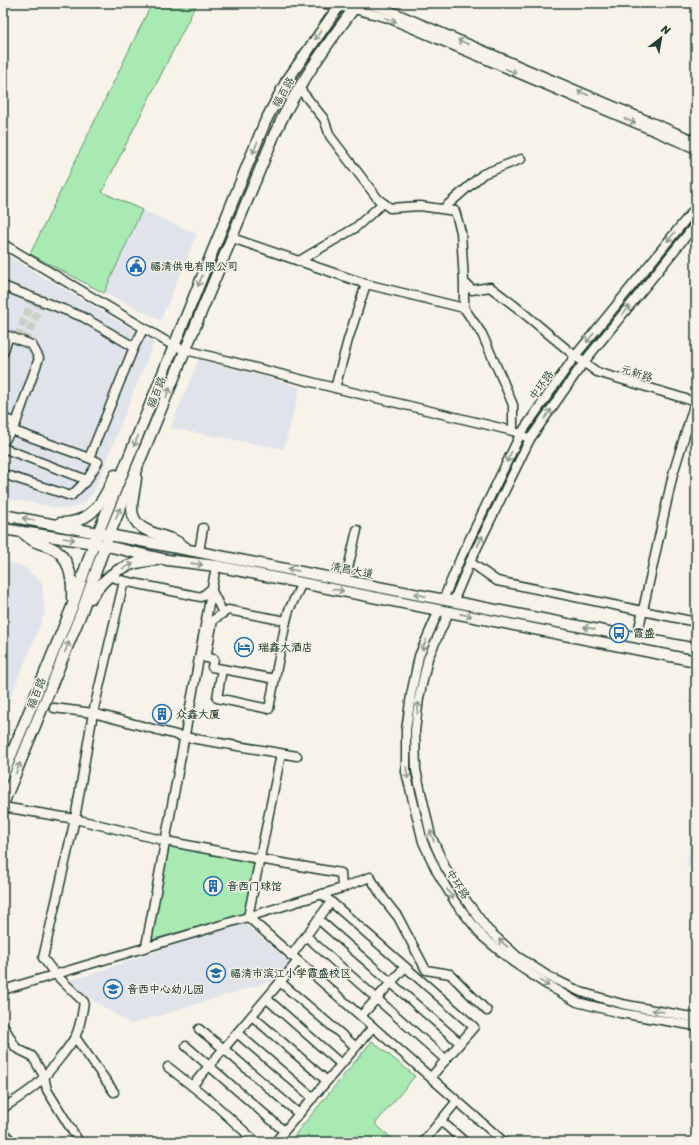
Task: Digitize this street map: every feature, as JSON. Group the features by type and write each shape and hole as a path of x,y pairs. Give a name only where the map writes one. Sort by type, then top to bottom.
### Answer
{"main road":[{"name":"福百路","path":"3,775 72,607 98,533 265,122 286,82 340,4"},
{"name":"福百路","path":"3,804 82,611 109,535 275,133 287,107 299,88 356,6"},
{"path":"46,523 68,523 80,519 95,511 104,499 117,471 128,460"},
{"path":"137,468 132,510 139,525 148,532 173,539 194,551"},
{"name":"清昌大道","path":"3,515 345,581 446,606 696,661"},
{"name":"清昌大道","path":"3,529 105,545 168,560 216,566 302,584 637,637 696,649"},
{"path":"21,532 35,542 57,550 64,559 72,582 72,607"},
{"path":"82,611 99,585 112,574 136,562 168,560"}],"street":[{"path":"321,3 356,6 388,18 696,149"},
{"path":"364,3 398,14 696,141"},
{"path":"299,88 324,119 330,136 378,199 383,203 390,208 420,206 455,211 461,232 464,308 482,334 503,381 513,406 516,433"},
{"path":"443,209 483,174 521,159"},
{"path":"299,261 355,228 383,203"},
{"name":"中环路","path":"696,207 575,356 516,433 461,557 428,658 419,698 415,731 416,770 431,836 445,867 462,895 488,930 517,956 548,976 581,992 622,1004 696,1018"},
{"name":"中环路","path":"696,224 584,362 530,439 470,562 419,656 410,695 406,730 406,772 423,842 437,872 455,902 483,937 512,962 577,1002 620,1014 696,1026"},
{"path":"232,238 366,284 464,308"},
{"path":"3,244 174,346 516,433 530,439"},
{"name":"元新路","path":"464,282 472,290 490,287 597,372 695,402"},
{"path":"335,388 348,340 366,284"},
{"path":"3,286 83,317 134,347"},
{"path":"89,458 134,347 144,328"},
{"path":"3,353 6,334 32,344 39,358 14,426 3,443"},
{"path":"637,637 673,474 695,402"},
{"path":"3,418 14,426 98,462 87,480 71,496 3,474"},
{"path":"3,448 87,480"},
{"path":"194,551 204,528"},
{"path":"345,581 357,530"},
{"path":"470,562 497,581 696,622"},
{"path":"146,946 216,566"},
{"path":"112,574 112,577 124,581 201,597 211,589"},
{"path":"3,1108 36,1085 70,1044 79,1028 84,1002 55,974 43,958 75,819 93,713 124,581"},
{"path":"222,669 217,698 269,708 286,621 289,610 302,584"},
{"path":"211,589 223,613"},
{"path":"275,679 212,667 214,659 206,658 213,620 228,610 286,621"},
{"path":"54,708 93,713 184,737 297,756"},
{"path":"248,917 281,754"},
{"path":"3,807 75,819 259,859 341,873 342,888"},
{"path":"3,990 146,946 248,917 342,888 370,877 383,898 398,917 426,970 450,974 487,1011"},
{"path":"322,894 474,1027 431,1078"},
{"path":"291,956 331,902"},
{"path":"248,917 504,1142"},
{"path":"318,919 460,1043"},
{"path":"306,936 446,1060"},
{"path":"192,1086 298,961"},
{"path":"361,1016 405,967"},
{"path":"280,982 356,1047"},
{"path":"266,998 341,1064"},
{"path":"252,1016 327,1081"},
{"path":"3,1025 16,1048 32,1056 44,1076 47,1090 79,1142"},
{"path":"275,1142 373,1027"},
{"path":"199,1029 299,1114"},
{"path":"237,1033 313,1098"},
{"path":"75,1037 114,1092"},
{"path":"186,1046 284,1131"},
{"path":"168,1068 192,1086 256,1142"},
{"path":"427,1141 457,1101"},
{"path":"441,1121 465,1142"},
{"path":"3,1131 12,1142"}],"shaded area":[{"path":"142,210 197,234 161,320 104,293"},
{"path":"3,253 154,342 93,494 86,501 73,508 64,509 3,498"},
{"path":"199,359 300,387 284,449 170,428"},
{"path":"3,561 23,566 42,582 45,613 3,716"},
{"path":"696,814 696,868 686,866"},
{"name":"福清市滨江小学霞盛校区","path":"234,923 247,925 292,964 279,979 131,1024 79,992 69,980 92,974"}],"green space":[{"path":"152,3 197,3 102,192 142,210 104,293 30,254"},
{"path":"169,844 255,862 246,913 151,940"},
{"path":"372,1041 415,1076 375,1124 396,1142 289,1142"}],"tunnel":[{"path":"17,338 33,298"},
{"path":"25,342 42,301"}],"place":[{"name":"福清供电有限公司","path":"136,266"},
{"name":"霞盛","path":"619,633"},
{"name":"瑞鑫大酒店","path":"244,647"},
{"name":"众鑫大厦","path":"162,714"},
{"name":"音西门球馆","path":"213,886"},
{"name":"福清市滨江小学霞盛校区","path":"216,973"},
{"name":"音西中心幼儿园","path":"113,989"}]}
